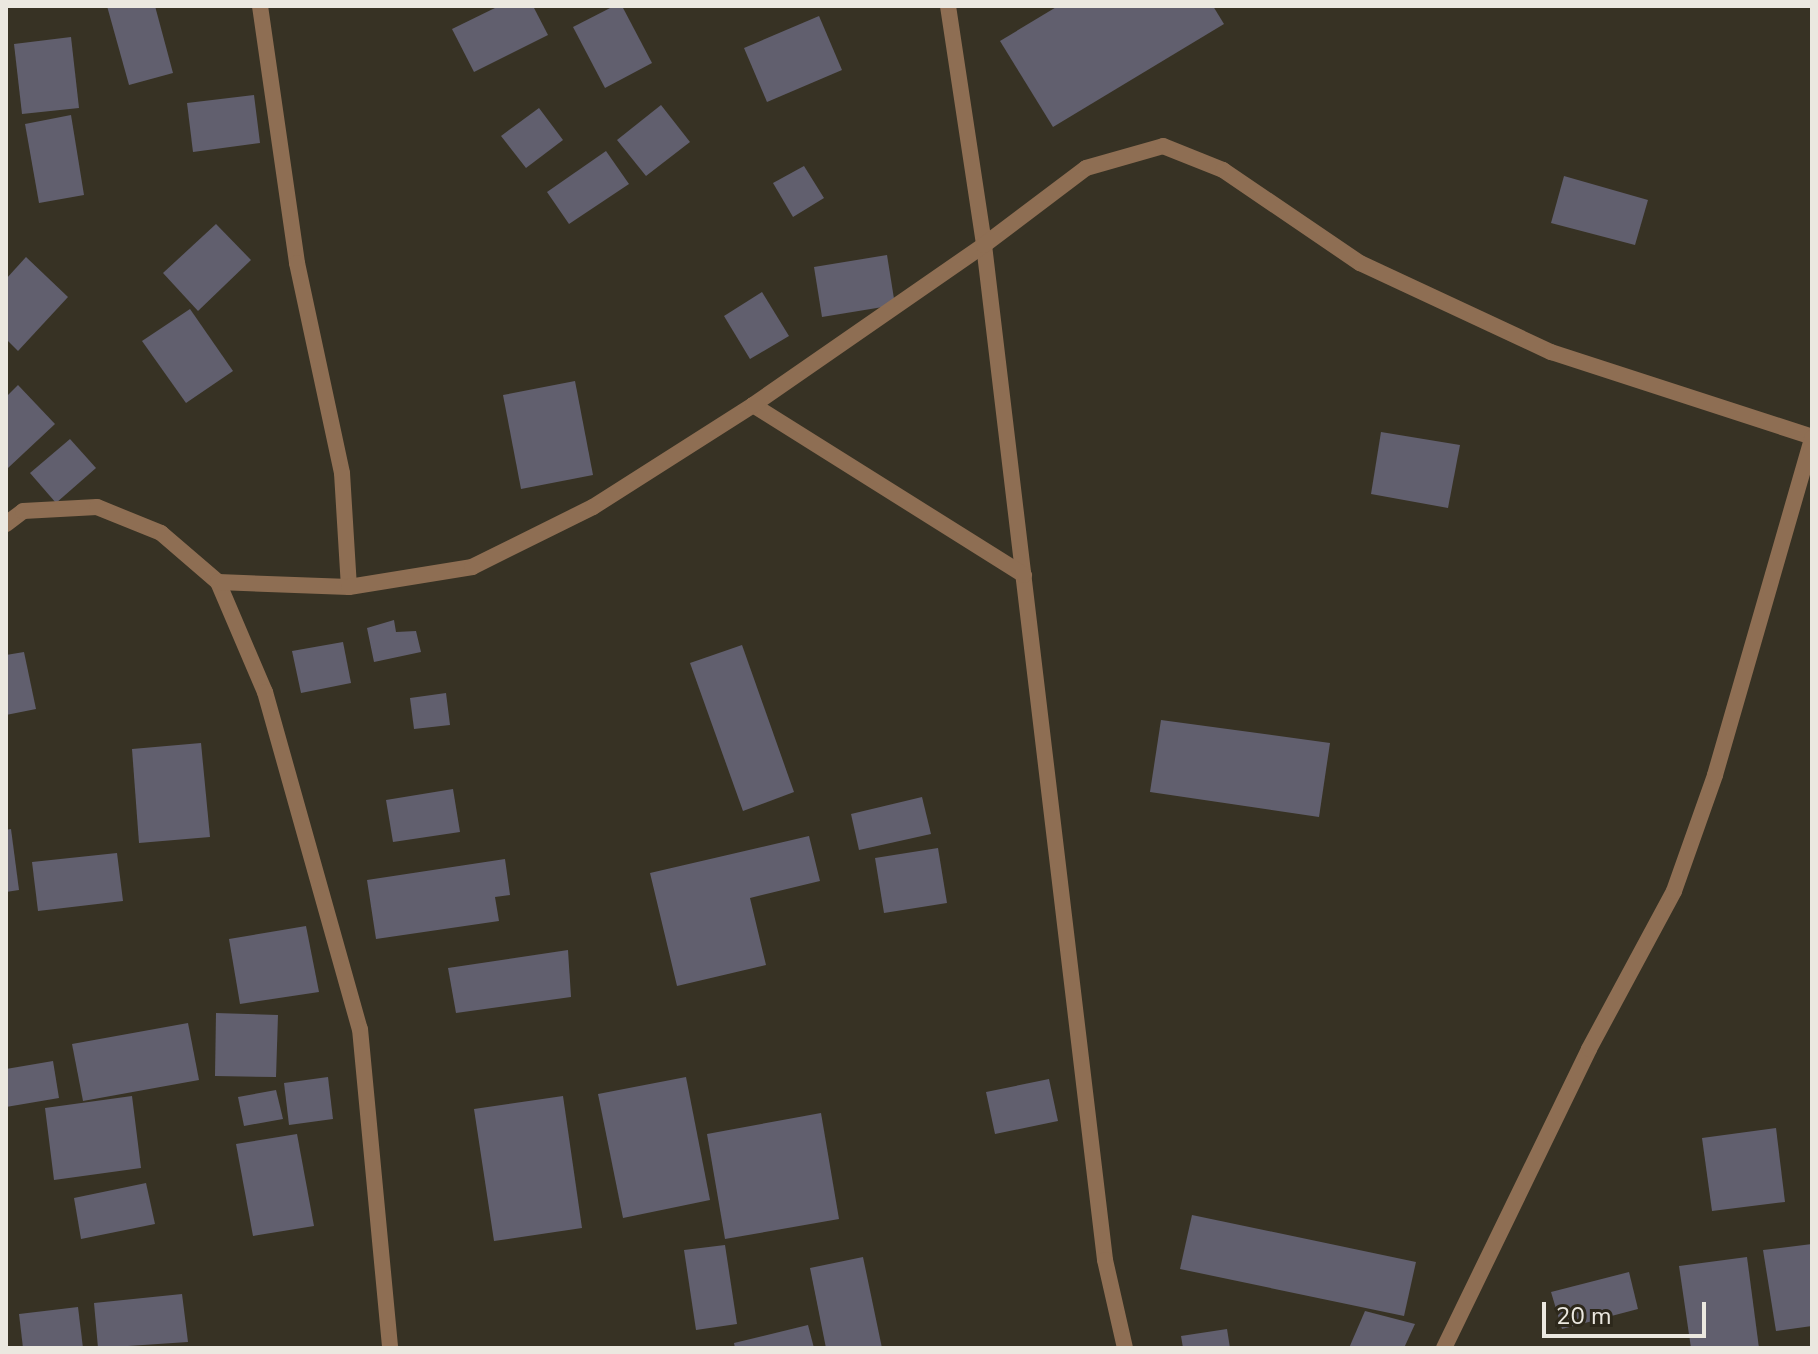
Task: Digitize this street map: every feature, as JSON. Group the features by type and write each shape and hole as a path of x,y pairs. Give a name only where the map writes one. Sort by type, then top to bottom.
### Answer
{"street":[{"path":"260,6 297,263 342,473 349,587"},
{"path":"948,6 984,245 1105,1260 1125,1348"},
{"path":"218,582 349,587 472,567 593,507 753,405 984,245 1086,168 1163,146 1223,170 1360,263 1551,352 1812,438 1715,775 1674,891 1589,1049 1444,1348"},
{"path":"753,405 1024,575"},
{"path":"6,524 23,511 97,507 161,533 218,582 265,692 360,1029 390,1348"}],"building":[{"path":"107,6 155,6 173,73 129,85"},
{"path":"499,6 533,6 548,35 474,72 452,29"},
{"path":"614,6 622,6 652,63 605,88 573,27"},
{"path":"1058,6 1213,6 1224,24 1053,127 1000,41"},
{"path":"819,16 842,70 767,102 744,48"},
{"path":"71,37 79,108 22,114 14,44"},
{"path":"254,95 260,143 193,152 187,103"},
{"path":"661,105 690,142 646,176 617,140"},
{"path":"539,108 563,140 526,168 501,136"},
{"path":"71,115 84,195 39,203 25,124"},
{"path":"606,151 629,184 569,224 547,192"},
{"path":"804,166 824,198 793,217 773,183"},
{"path":"1564,176 1648,200 1635,245 1551,223"},
{"path":"216,224 251,260 198,311 163,273"},
{"path":"887,255 895,305 822,317 814,267"},
{"path":"26,257 68,297 18,351 6,339 6,279"},
{"path":"762,292 789,336 750,359 724,316"},
{"path":"190,309 233,371 186,403 142,341"},
{"path":"575,381 593,475 521,489 503,395"},
{"path":"18,385 55,424 8,468 6,397"},
{"path":"1381,432 1460,445 1448,508 1371,494"},
{"path":"70,439 96,468 56,503 30,473"},
{"path":"394,620 396,632 416,631 421,652 374,662 367,628"},
{"path":"343,642 351,683 301,693 292,651"},
{"path":"742,645 794,792 743,811 690,663"},
{"path":"24,652 36,709 6,715 6,655"},
{"path":"446,693 450,725 414,729 410,698"},
{"path":"1161,720 1330,743 1319,817 1150,792"},
{"path":"201,743 210,837 139,843 132,749"},
{"path":"453,789 460,832 393,842 386,800"},
{"path":"922,797 931,834 859,850 851,814"},
{"path":"11,829 19,890 6,892 6,830"},
{"path":"809,836 820,881 750,898 766,965 677,986 650,873"},
{"path":"938,848 947,903 884,913 875,858"},
{"path":"117,853 123,901 38,911 32,862"},
{"path":"505,859 510,895 495,897 499,921 376,939 367,880"},
{"path":"306,926 319,992 240,1004 229,939"},
{"path":"568,950 571,997 456,1013 448,968"},
{"path":"216,1013 278,1015 276,1077 215,1076"},
{"path":"188,1023 199,1080 83,1101 72,1044"},
{"path":"53,1061 59,1098 6,1107 6,1069"},
{"path":"328,1077 333,1119 289,1125 284,1083"},
{"path":"686,1077 710,1200 623,1218 598,1094"},
{"path":"1049,1079 1058,1121 995,1134 986,1092"},
{"path":"276,1090 283,1119 244,1126 238,1097"},
{"path":"132,1096 141,1168 54,1180 45,1108"},
{"path":"563,1096 582,1228 494,1241 474,1109"},
{"path":"821,1113 839,1219 725,1239 707,1134"},
{"path":"1776,1128 1785,1202 1712,1211 1702,1138"},
{"path":"297,1134 314,1226 253,1236 236,1144"},
{"path":"146,1183 155,1224 81,1239 74,1198"},
{"path":"1192,1215 1416,1262 1404,1316 1180,1269"},
{"path":"1812,1244 1812,1326 1776,1331 1763,1250"},
{"path":"725,1245 737,1324 696,1330 684,1250"},
{"path":"863,1257 882,1348 826,1348 810,1268"},
{"path":"1747,1257 1759,1348 1691,1348 1679,1266"},
{"path":"1629,1272 1638,1309 1562,1329 1551,1292"},
{"path":"182,1294 188,1342 98,1348 94,1303"},
{"path":"78,1307 83,1348 23,1348 19,1314"},
{"path":"1365,1311 1415,1324 1404,1348 1349,1348"},
{"path":"808,1325 814,1348 735,1348 734,1343"},
{"path":"1227,1329 1230,1348 1183,1348 1181,1336"}]}
